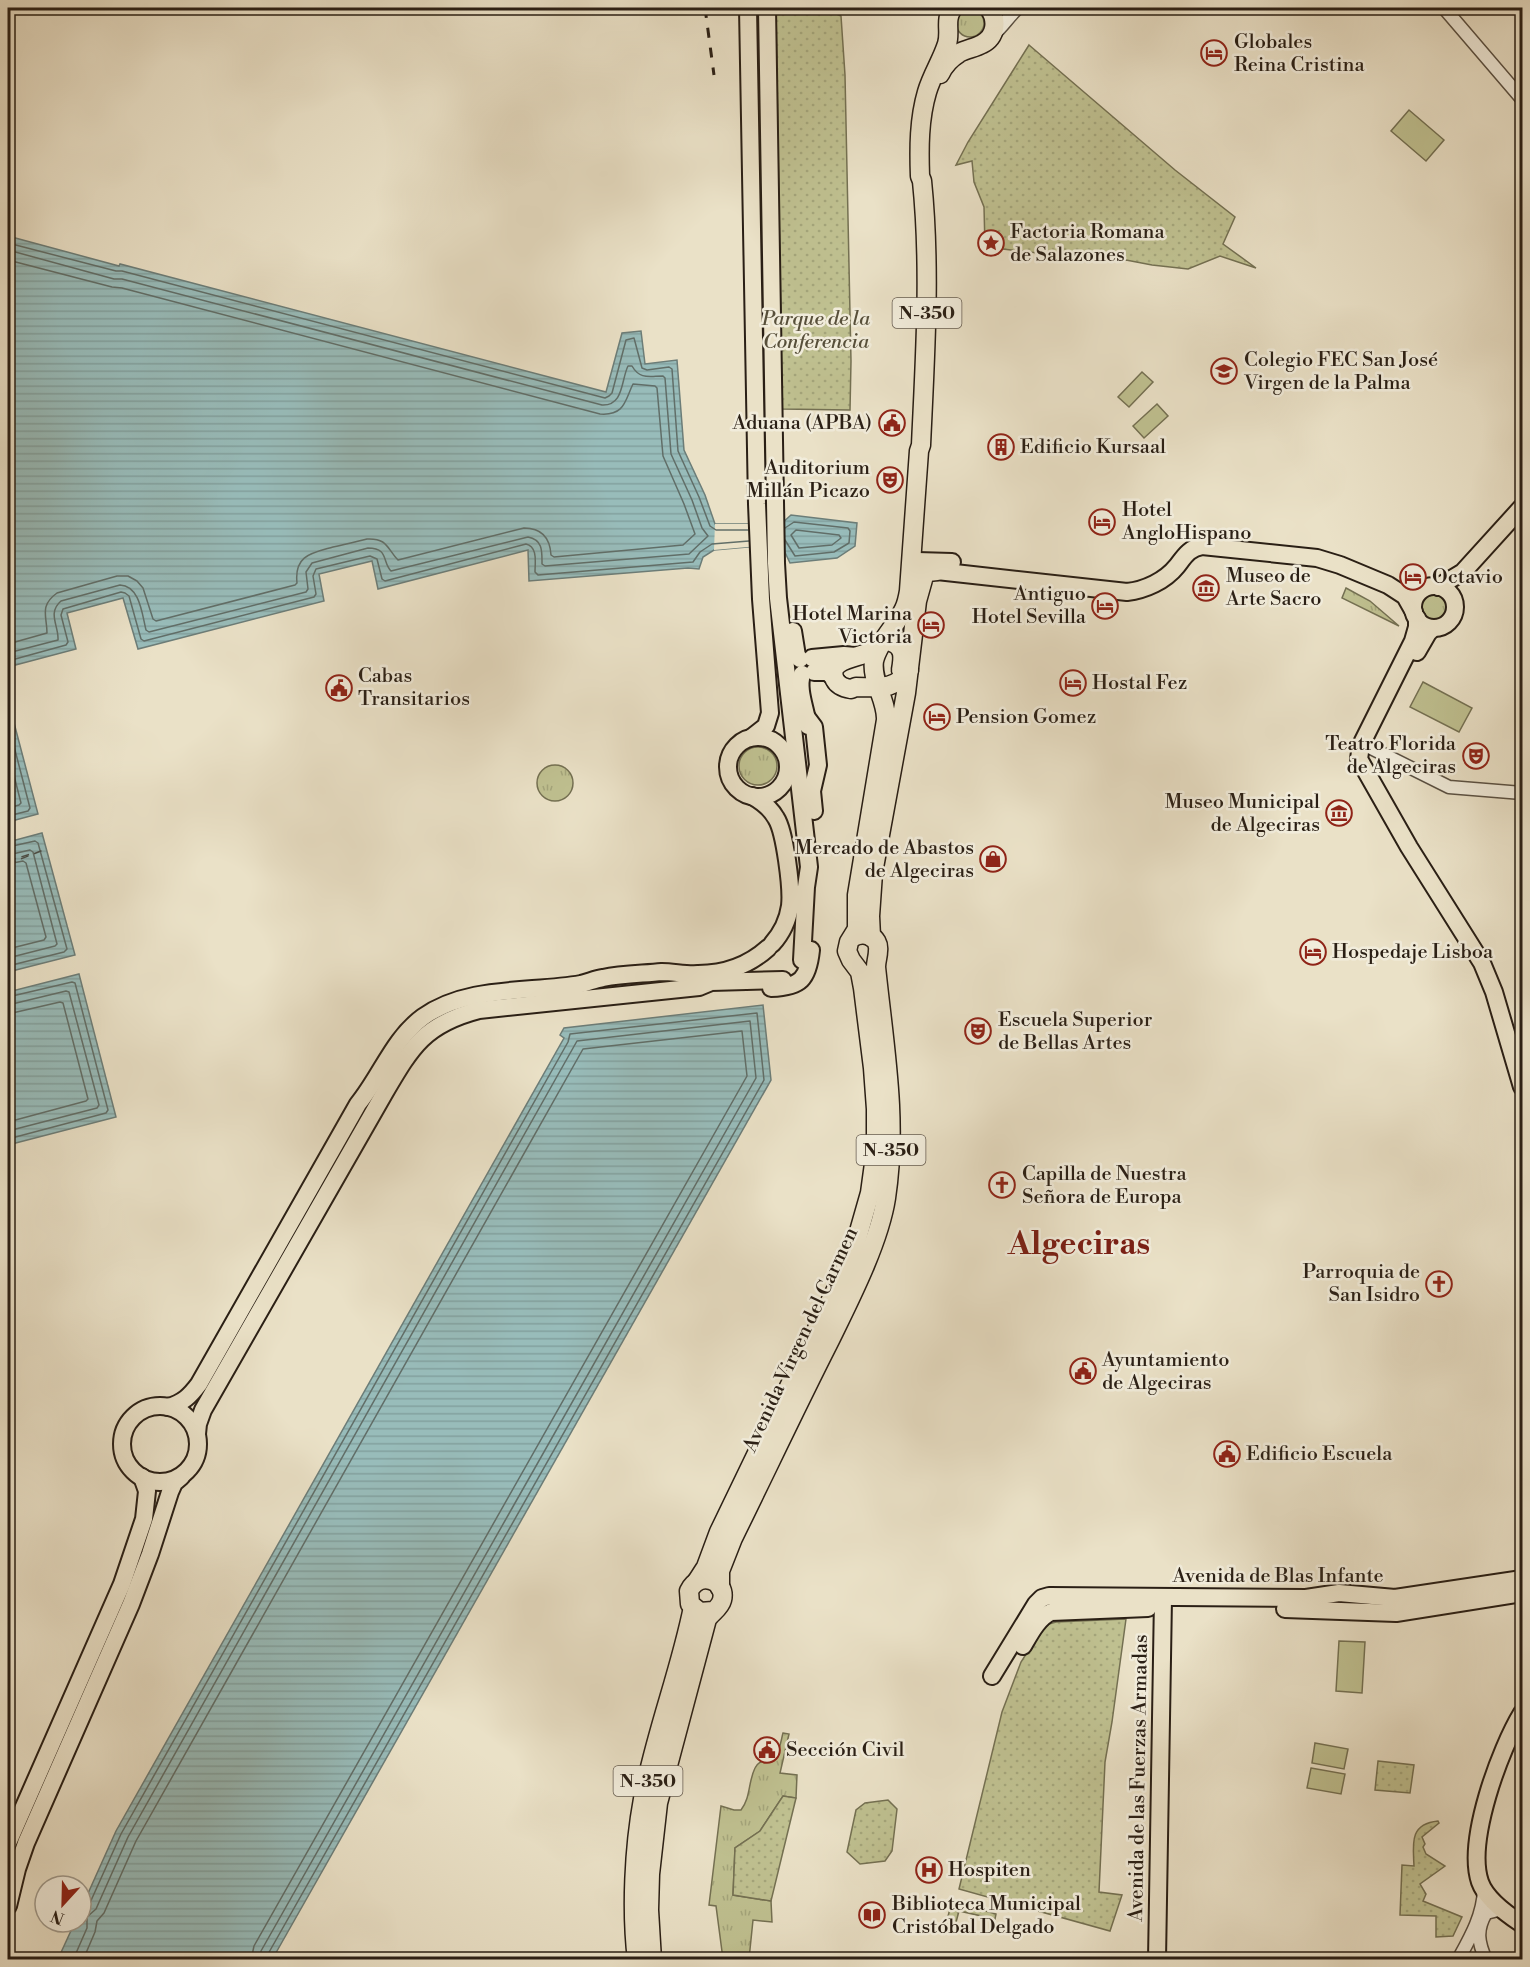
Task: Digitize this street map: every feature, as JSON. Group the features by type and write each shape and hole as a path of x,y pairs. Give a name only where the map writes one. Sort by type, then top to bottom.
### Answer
{"highway":[{"name":"N-350","path":"862,937 870,916 886,767 886,720 874,662 876,654 906,606 915,557 925,451 921,445 928,280 919,154 924,106 934,69 947,43 949,31 947,20 953,8"},
{"path":"949,31 960,44 984,41 1002,11"},
{"name":"N-350","path":"922,181 925,176 924,146 928,119 938,77 951,59 960,52 984,41"},
{"name":"N-350","path":"886,767 902,708 904,676 917,601 915,557"},
{"path":"917,601 924,576 940,566"},
{"path":"884,642 897,645 902,651 904,676 881,694 856,687 821,673 835,678 836,666 844,660 871,651 884,642"},
{"name":"N-350","path":"854,963 847,951 849,942 862,937 878,944 876,958"},
{"path":"854,963 864,965 876,958"},
{"name":"Avenida Virgen del Carmen","path":"720,1588 720,1571 733,1538 856,1283 876,1234 885,1200 891,1151 891,1103 876,958"},
{"name":"Avenida Virgen del Carmen","path":"697,1581 706,1567 720,1532 842,1277 856,1242 870,1193 876,1149 876,1109 863,988 860,972 854,963"},
{"path":"697,1581 710,1580 720,1588"},
{"name":"N-350","path":"637,1959 636,1872 643,1798 687,1635 693,1607 689,1599 689,1591 697,1581"},
{"name":"N-350","path":"652,1959 650,1874 658,1803 707,1619 722,1601 720,1588"},
{"path":"693,1607 700,1612 713,1611"}],"main road":[{"path":"8,1906 26,1843 131,1604 170,1492 174,1483 195,1461 200,1417 410,1051 424,1036 452,1018 479,1010 699,987 712,989 789,987 806,976 813,929 783,834 776,818 760,801 741,791 732,781 729,763 736,746 766,726 770,713 761,599 757,504 748,8"},
{"path":"767,8 776,563 778,598 798,711 809,867 800,891 790,907 787,920 764,958 765,969 772,977 783,980"},
{"path":"1522,507 1463,572 1438,591 1416,598 1417,627 1414,639 1365,743 1364,770 1482,963 1494,992 1522,1087"},
{"path":"915,557 924,551 940,566 1126,592 1148,588 1177,566 1180,559 1192,549 1202,546 1317,558 1388,585 1405,596 1415,615 1424,625 1433,628 1442,626 1452,619 1455,608 1438,591 1388,585"},
{"path":"940,566 1137,583 1148,580 1174,560 1180,559"},
{"path":"776,563 785,588 797,656 821,673"},
{"path":"699,987 711,982 783,980 796,974 802,960 799,867 776,630 775,614 778,598"},
{"path":"1365,743 1433,628"},
{"path":"814,777 812,756 806,745 798,711 800,679 821,673 831,656 857,656"},
{"path":"798,711 814,727 818,765 812,791 814,813 807,841"},
{"path":"752,737 765,737 776,742 781,747 788,764 784,782 776,791 765,796 752,796"},
{"path":"168,1407 183,1402 191,1395 358,1104 368,1093 397,1044 414,1024 458,1000 481,995 666,972 697,964 733,959 752,948 773,926 800,891"},
{"path":"666,972 698,974 731,970 751,962 770,946 782,942 792,944 799,951 802,960"},
{"path":"181,1477 175,1480 155,1482 142,1477 133,1470 125,1457 122,1443 125,1428 132,1417 143,1410 155,1406 168,1407 186,1416 197,1434"},
{"path":"8,1843 122,1584 144,1519 147,1491 142,1477"},
{"name":"Avenida de Blas Infante","path":"1166,1603 1306,1598 1339,1593 1395,1598 1522,1579"},
{"name":"Avenida de Blas Infante","path":"998,1678 1041,1609 1042,1598 1049,1596 1383,1613 1522,1593"},
{"name":"Avenida de las Fuerzas Armadas","path":"1157,1959 1166,1603"},
{"name":"Avenida de las Fuerzas Armadas","path":"1165,1959 1166,1603"},
{"path":"1521,1723 1496,1773 1477,1837 1477,1869 1484,1890 1504,1912 1522,1924"},
{"path":"1521,1723 1498,1779 1483,1831 1480,1857 1485,1880 1491,1890 1506,1905 1522,1915"}],"street":[{"path":"1443,8 1522,99"},
{"path":"1365,743 1449,787 1522,793"},
{"path":"1458,1959 1475,1929 1484,1890"},
{"path":"1486,1959 1480,1946 1480,1928 1486,1913 1504,1912"},
{"path":"1467,1941 1474,1941 1480,1946"}],"green space":[{"name":"Parque de la Conferencia","path":"776,8 823,8 841,16 845,75 850,410 782,409"},
{"path":"970,9 980,13 984,23 980,33 970,37 960,33 956,23 960,13"},
{"path":"1029,45 1175,170 1235,217 1223,244 1256,268 1220,256 1188,269 1126,260 1099,262 985,247 984,207 974,182 972,161 956,165"},
{"path":"1409,110 1444,140 1426,161 1391,131"},
{"path":"1142,372 1153,382 1129,407 1118,397"},
{"path":"1157,404 1168,416 1144,438 1133,426"},
{"path":"1346,588 1370,601 1399,626 1342,598"},
{"path":"1434,595 1443,599 1447,608 1443,617 1434,621 1425,617 1421,608 1425,599"},
{"path":"1423,682 1472,708 1459,732 1410,707"},
{"path":"758,747 771,753 777,766 771,779 758,785 745,779 739,766 745,753"},
{"path":"555,765 568,770 573,783 568,796 555,801 542,796 537,783 542,770"},
{"path":"1126,1619 1105,1762 1099,1892 1122,1895 1110,1931 959,1889 1002,1712 1021,1662 1040,1632 1049,1624"},
{"path":"1339,1641 1365,1642 1362,1693 1336,1691"},
{"path":"783,1733 789,1734 780,1773 797,1775 796,1798 783,1796 760,1831 735,1848 733,1895 771,1901 772,1922 753,1920 749,1959 723,1959 716,1906 709,1905 721,1806 741,1810 755,1768 759,1763 777,1754"},
{"path":"1315,1743 1348,1749 1344,1769 1312,1763"},
{"path":"1378,1761 1414,1765 1410,1793 1375,1790"},
{"path":"1311,1768 1345,1774 1341,1794 1307,1788"},
{"path":"783,1796 796,1798 771,1901 733,1895 735,1848 760,1831"},
{"path":"888,1800 897,1809 892,1851 885,1861 860,1864 847,1852 856,1810 865,1803"},
{"path":"1438,1821 1439,1823 1422,1837 1425,1844 1423,1847 1426,1854 1445,1866 1420,1884 1426,1894 1423,1901 1462,1917 1453,1936 1436,1937 1436,1916 1400,1915 1402,1865 1414,1866 1414,1843 1417,1831 1422,1826"},
{"path":"952,1901 996,1914 995,1919 959,1911 955,1926 946,1924"}],"water":[{"path":"8,236 606,392 622,333 641,331 645,364 677,360 684,450 705,495 715,524 781,524 791,515 857,523 855,546 837,558 790,563 781,544 714,550 703,557 699,569 529,581 528,550 378,589 372,561 319,574 324,601 138,649 123,598 67,613 76,649 8,667"},
{"path":"8,700 38,814 8,822"},
{"path":"42,833 75,955 8,972 8,842"},
{"path":"79,974 116,1117 8,1145 8,992"},
{"path":"763,1005 771,1080 274,1959 58,1959 69,1934 93,1934 93,1882 116,1831 564,1038 560,1035 564,1028"}],"pier":[{"path":"715,524 781,524 782,544 714,550"}],"ferry route":[{"path":"8,864 46,849"},
{"path":"8,861 34,853"}],"railway":[{"path":"705,8 714,75"}],"place":[{"name":"Globales Reina Cristina","path":"1214,53"},
{"name":"Factoria Romana de Salazones","path":"991,243"},
{"name":"Colegio FEC San José Virgen de la Palma","path":"1224,371"},
{"name":"Aduana (APBA)","path":"892,423"},
{"name":"Edificio Kursaal","path":"1001,447"},
{"name":"Auditorium Millán Picazo","path":"890,480"},
{"name":"Hotel AngloHispano","path":"1102,522"},
{"name":"Octavio","path":"1413,577"},
{"name":"Museo de Arte Sacro","path":"1206,588"},
{"name":"Antiguo Hotel Sevilla","path":"1105,606"},
{"name":"Hotel Marina Victoria","path":"931,625"},
{"name":"Hostal Fez","path":"1073,683"},
{"name":"Cabas Transitarios","path":"339,688"},
{"name":"Pension Gomez","path":"937,717"},
{"name":"Teatro Florida de Algeciras","path":"1476,756"},
{"name":"Museo Municipal de Algeciras","path":"1339,813"},
{"name":"Mercado de Abastos de Algeciras","path":"993,859"},
{"name":"Hospedaje Lisboa","path":"1313,952"},
{"name":"Escuela Superior de Bellas Artes","path":"978,1031"},
{"name":"Capilla de Nuestra Señora de Europa","path":"1002,1185"},
{"name":"Parroquia de San Isidro","path":"1439,1284"},
{"name":"Ayuntamiento de Algeciras","path":"1083,1371"},
{"name":"Edificio Escuela","path":"1227,1454"},
{"name":"Sección Civil","path":"767,1750"},
{"name":"Hospiten","path":"929,1870"},
{"name":"Biblioteca Municipal Cristóbal Delgado","path":"872,1915"}],"district":[{"name":"Algeciras","path":"1079,1244"}]}
